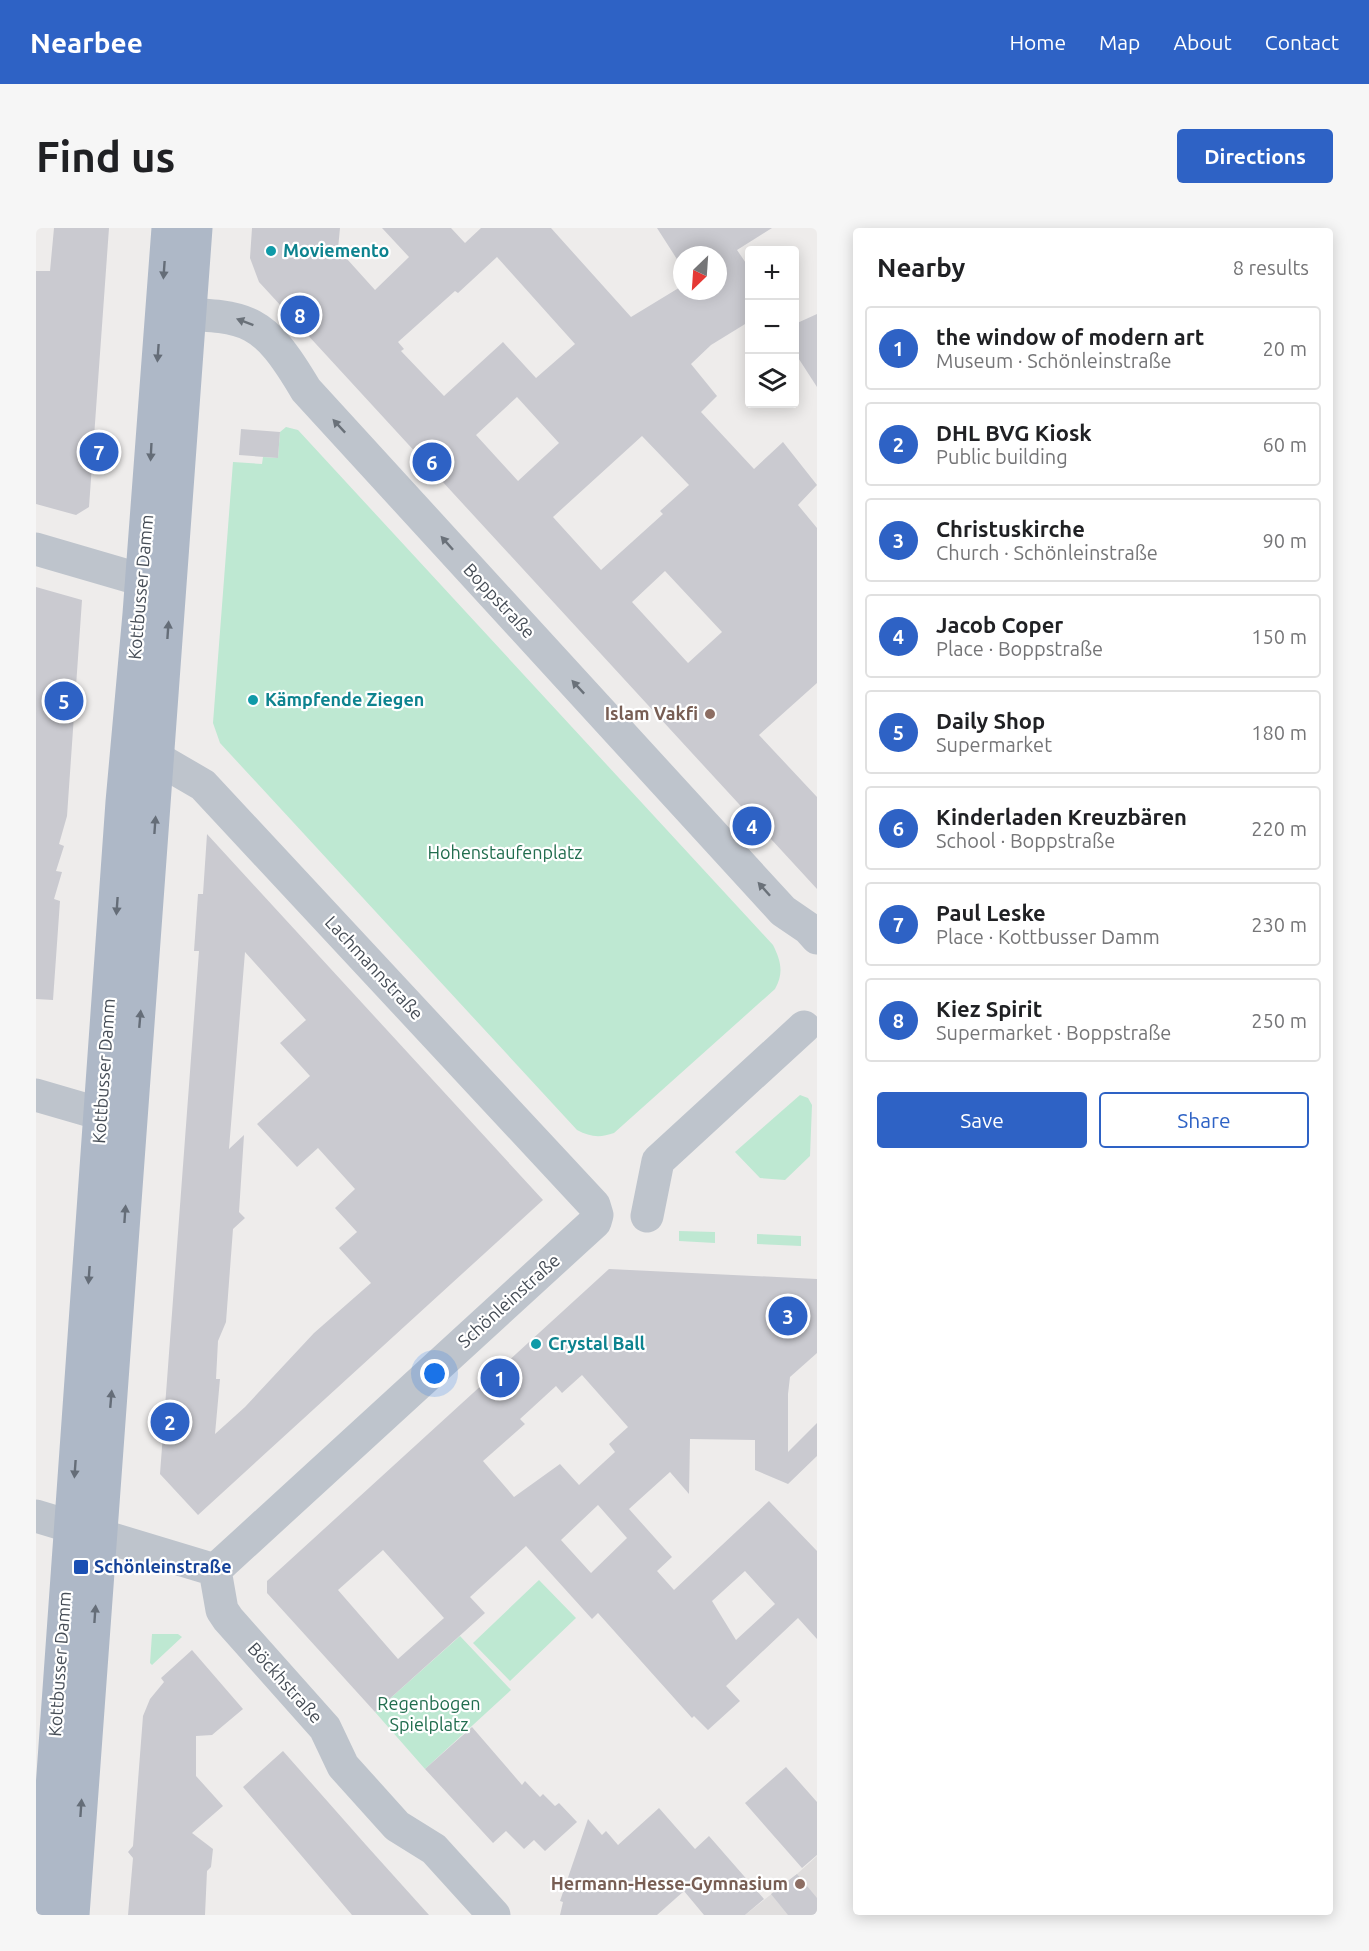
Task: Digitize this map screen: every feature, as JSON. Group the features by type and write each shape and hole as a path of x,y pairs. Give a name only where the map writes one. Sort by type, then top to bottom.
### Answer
{"main road":[{"name":"Kottbusser Damm","path":"43,1915 85,1530 160,760 176,313 168,228"},
{"name":"Kottbusser Damm","path":"74,1915 85,1530 101,1114 126,755 142,580 176,313 196,228"}],"street":[{"name":"Boppstraße","path":"176,313 237,318 261,330 286,357 306,390 783,911 817,938"},
{"path":"36,549 142,580"},
{"name":"Lachmannstraße","path":"126,755 160,760 203,785 594,1205 597,1215"},
{"path":"647,1216 658,1161 804,1027"},
{"path":"36,1095 101,1114"},
{"name":"Schönleinstraße","path":"215,1570 595,1222 597,1215"},
{"path":"36,1516 215,1570"},
{"name":"Böckhstraße","path":"215,1570 222,1610 325,1728 343,1766 397,1826 434,1849 494,1915"}],"shaded area":[{"name":"Hermann-Hesse-Gymnasium","path":"817,1856 817,1915 745,1915 797,1874"}],"green space":[{"name":"Hohenstaufenplatz","path":"286,427 298,430 773,945 776,951 780,962 780,972 775,989 614,1133 595,1136 577,1130 220,743 213,723 233,462 262,464 263,457 278,458 280,432"},
{"path":"800,1095 808,1098 812,1105 810,1156 785,1180 760,1178 735,1152"},
{"path":"679,1231 715,1232 715,1243 679,1241"},
{"path":"757,1234 801,1236 801,1246 757,1244"},
{"path":"539,1580 576,1618 510,1681 473,1643"},
{"path":"152,1634 178,1634 182,1637 152,1665 150,1663"},
{"name":"Regenbogen Spielplatz","path":"460,1636 511,1690 425,1769 375,1712"}],"building":[{"path":"54,228 109,228 89,507 76,515 36,504 36,271 50,271"},
{"path":"252,228 340,228 338,249 375,290 409,257 382,228 451,228 465,243 481,228 551,228 631,317 673,291 673,300 727,300 727,246 673,246 673,253 657,228 772,228 737,250 745,262 745,324 711,345 691,364 717,396 701,412 754,469 783,442 817,485 798,505 817,528 817,683 759,735 817,797 817,889 259,282 250,258","holes":["497,257 575,344 536,378 503,342 444,396 401,351 404,349 398,342 455,291 458,293","517,397 559,443 518,481 476,435","642,436 689,485 660,511 663,514 601,570 553,517","665,571 722,632 688,663 632,602"]},
{"path":"817,314 817,387 799,359 799,322"},
{"path":"241,429 280,432 278,458 239,455"},
{"path":"36,587 82,600 67,816 59,844 64,846 56,871 62,872 54,899 60,901 53,1000 36,999"},
{"path":"207,834 543,1200 198,1515 160,1474 199,951 194,951 198,894 203,894","holes":["245,952 306,1020 280,1043 310,1076 257,1124 297,1167 318,1148 355,1189 335,1208 357,1232 339,1248 371,1283 314,1333 245,1407 215,1434 220,1379 216,1379 218,1341 226,1322 233,1229 245,1218 239,1212 244,1135 229,1149"]},
{"path":"609,1269 817,1279 817,1353 790,1377 788,1452 817,1423 817,1456 788,1484 755,1470 755,1440 690,1439 689,1494 670,1472 629,1509 672,1557 657,1571 674,1590 769,1501 817,1551 817,1639 798,1618 726,1686 740,1701 708,1730 694,1716 692,1718 598,1613 592,1619 526,1546 470,1597 485,1613 375,1712 267,1593 267,1581","holes":["582,1375 628,1427 609,1444 615,1452 579,1485 560,1464 514,1497 483,1461 525,1424 520,1419 556,1386 562,1393","598,1505 627,1538 591,1573 561,1540","383,1550 444,1618 398,1659 338,1590","745,1571 775,1604 736,1640 712,1601"]},
{"path":"192,1650 243,1709 212,1735 196,1736 196,1776 223,1806 192,1833 213,1849 211,1867 207,1871 205,1915 128,1915 133,1858 128,1852 133,1846 143,1716 150,1699 164,1682 161,1678"},
{"path":"472,1727 522,1785 525,1781 540,1797 543,1794 555,1806 559,1803 577,1822 545,1851 534,1840 524,1849 506,1831 493,1843 425,1769"},
{"path":"283,1751 429,1915 352,1915 243,1787"},
{"path":"786,1767 817,1802 817,1855 802,1868 745,1803"},
{"path":"659,1808 695,1849 709,1836 764,1899 745,1915 704,1915 684,1891 657,1915 560,1915 563,1902 560,1901 588,1819 602,1835 606,1831 618,1845"},
{"path":"797,1874 817,1898 817,1915 788,1915 771,1894"}],"place":[{"name":"Moviemento","path":"271,251"},
{"name":"Kiez Spirit","path":"300,315"},
{"name":"Paul Leske","path":"99,452"},
{"name":"Kinderladen Kreuzbären","path":"432,462"},
{"name":"Kämpfende Ziegen","path":"253,700"},
{"name":"Daily Shop","path":"64,701"},
{"name":"Islam Vakfi","path":"710,714"},
{"name":"Jacob Coper","path":"752,826"},
{"name":"Christuskirche","path":"788,1316"},
{"name":"Crystal Ball","path":"536,1344"},
{"name":"the window of modern art","path":"500,1378"},
{"name":"DHL BVG Kiosk","path":"170,1422"},
{"name":"Schönleinstraße","path":"81,1567"},
{"name":"Hermann-Hesse-Gymnasium","path":"800,1884"}]}
